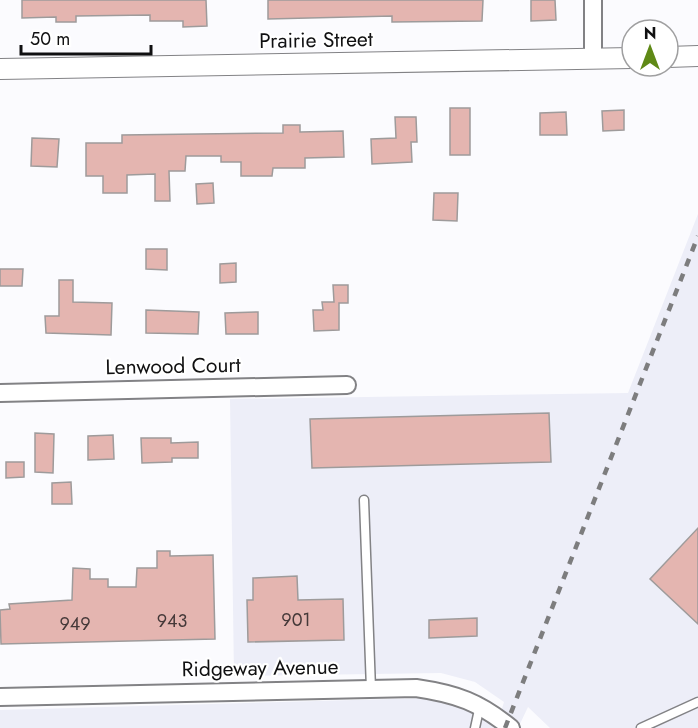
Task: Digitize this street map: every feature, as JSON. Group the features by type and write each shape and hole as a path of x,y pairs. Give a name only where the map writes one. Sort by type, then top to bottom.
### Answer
{"street":[{"path":"593,0 593,59"},
{"path":"680,57 698,56"},
{"name":"Prairie Street","path":"0,69 620,58"},
{"name":"Lenwood Court","path":"0,393 347,385"},
{"name":"Ridgeway Avenue","path":"0,697 416,688 442,692 480,705 511,728"}],"lane":[{"path":"364,500 371,688"},
{"path":"641,728 698,702"},
{"path":"475,728 480,705"}],"shaded area":[{"path":"698,214 698,728 550,728 528,707 518,728 496,728 504,702 475,682 441,673 234,676 230,399 628,393"},
{"path":"426,698 474,708 494,728 0,728 0,710"}],"building":[{"path":"22,0 206,0 207,26 183,27 183,21 150,21 150,15 76,16 76,22 56,22 56,17 22,18"},
{"path":"268,0 483,0 482,21 392,22 392,16 268,19"},
{"path":"531,0 555,0 556,20 531,21"},
{"path":"450,108 470,108 470,155 450,155"},
{"path":"624,110 624,130 603,131 602,111"},
{"path":"566,112 567,135 540,135 540,113"},
{"path":"395,117 416,117 417,142 411,142 412,162 372,164 371,139 396,138"},
{"path":"283,125 300,125 300,132 343,131 344,157 305,158 305,168 273,168 272,176 241,176 241,162 221,162 221,156 186,156 185,171 169,171 170,201 155,201 155,174 127,175 127,193 103,193 103,176 86,176 86,143 122,143 122,135 283,133"},
{"path":"32,138 59,139 57,167 31,166"},
{"path":"213,183 214,203 197,204 196,184"},
{"path":"434,193 458,193 457,221 433,220"},
{"path":"146,249 167,249 167,270 146,269"},
{"path":"236,263 236,282 220,283 220,264"},
{"path":"0,269 23,269 22,286 0,286"},
{"path":"59,280 73,280 73,302 112,303 111,335 46,333 45,316 59,316"},
{"path":"333,285 348,285 348,303 339,303 339,330 314,331 313,310 323,310 322,302 334,302"},
{"path":"146,310 199,312 198,334 146,333"},
{"path":"258,312 258,334 226,334 225,313"},
{"path":"549,413 551,462 312,468 310,419"},
{"path":"35,433 54,434 53,473 35,472"},
{"path":"113,435 114,459 88,460 88,436"},
{"path":"141,438 171,438 171,443 198,442 198,458 172,458 172,462 142,463"},
{"path":"6,462 24,462 24,477 6,478"},
{"path":"71,482 72,504 52,504 52,483"},
{"path":"698,528 698,624 650,579"},
{"path":"157,551 170,551 170,556 213,555 215,639 1,644 0,610 10,609 9,604 72,600 73,568 90,569 90,579 108,579 108,587 136,587 137,568 157,568"},
{"path":"297,576 298,600 343,599 344,640 248,642 247,600 253,600 253,578"},
{"path":"477,618 477,636 429,638 429,620"}],"railway":[{"path":"505,728 698,236"}]}
